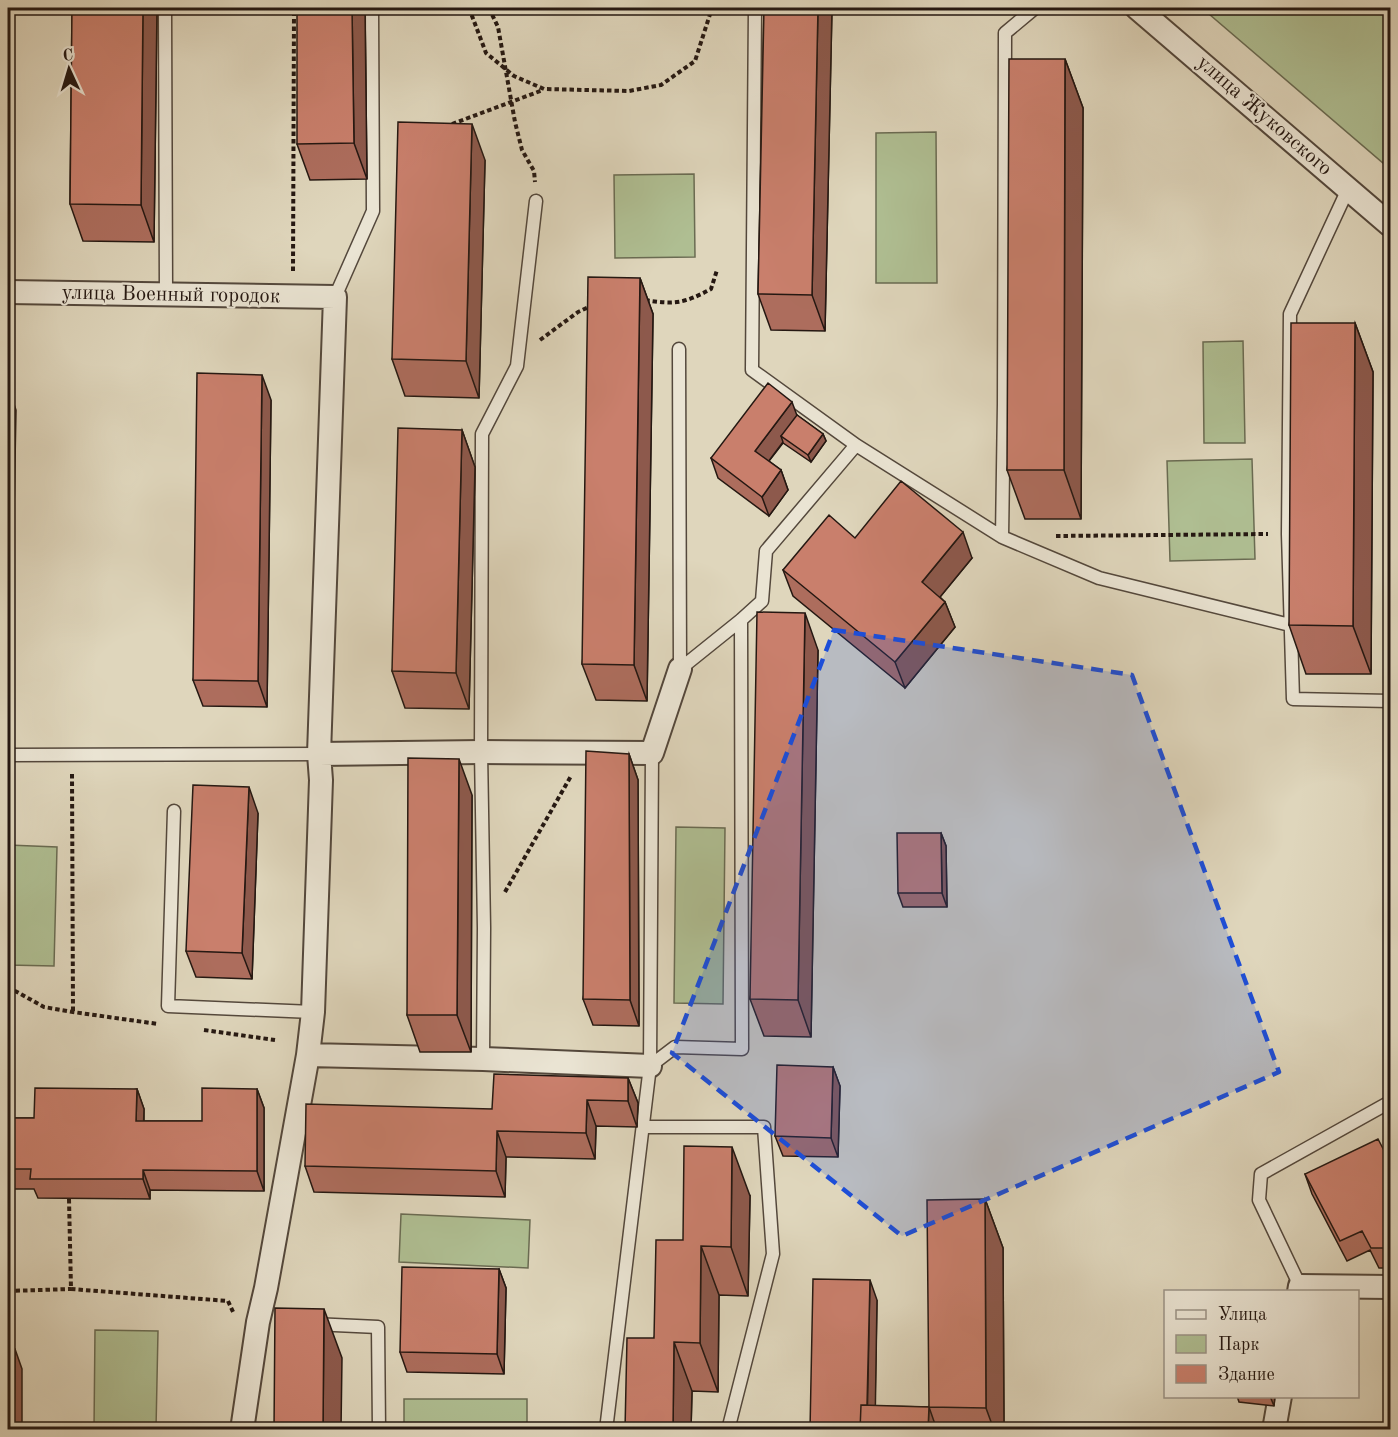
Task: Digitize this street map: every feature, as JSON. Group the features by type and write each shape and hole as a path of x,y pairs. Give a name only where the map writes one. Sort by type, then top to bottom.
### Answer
{"street":[{"name":"улица Жуковского","path":"1137,8 1390,225"},
{"name":"улица Военный городок","path":"8,292 335,297"},
{"path":"242,1430 264,1322 266,1288 308,1055 313,1012 335,297"},
{"path":"320,754 652,753 680,669"},
{"path":"308,1055 650,1066"},
{"path":"1299,1289 1390,1287"},
{"path":"1274,1430 1280,1398"}],"lane":[{"path":"165,8 166,295"},
{"path":"335,297 374,211 372,8"},
{"path":"755,8 752,370 856,445 1002,537 1099,578 1290,625"},
{"path":"1002,537 1005,33 1035,8"},
{"path":"1348,189 1290,314 1288,534 1293,699 1390,701"},
{"path":"483,1059 482,434 517,366 536,201"},
{"path":"679,350 680,669"},
{"path":"680,669 762,601 766,551 856,445"},
{"path":"650,1066 675,1047 742,1049 741,620"},
{"path":"606,1430 650,1066 652,753"},
{"path":"8,755 320,754"},
{"path":"174,811 168,1005 313,1012"},
{"path":"1299,1289 1258,1200 1261,1174 1390,1102"},
{"path":"642,1127 764,1127 773,1254 728,1430"},
{"path":"306,1324 378,1327 379,1430"}],"path":[{"path":"293,277 294,8"},
{"path":"470,8 486,53 514,76 543,89 629,91 661,85 695,61 712,8"},
{"path":"489,8 498,27 522,150 534,171 536,201"},
{"path":"449,125 543,89"},
{"path":"639,299 666,303 691,300 711,289 717,270"},
{"path":"517,366 534,345 578,312 592,305"},
{"path":"1049,536 1288,534"},
{"path":"72,764 73,1012"},
{"path":"484,928 573,773"},
{"path":"8,987 44,1006 168,1025"},
{"path":"204,1030 274,1040"},
{"path":"69,1199 71,1290"},
{"path":"8,1291 71,1290 228,1300"}],"highlighted area":[{"path":"834,630 1132,675 1279,1072 902,1236 672,1053"}],"green space":[{"path":"1202,8 1390,8 1390,169"},
{"path":"936,132 937,283 876,283 876,133"},
{"path":"694,174 695,257 615,258 614,175"},
{"path":"1243,341 1245,443 1204,443 1203,342"},
{"path":"1252,459 1255,559 1170,561 1167,461"},
{"path":"676,827 725,828 723,1004 674,1003"},
{"path":"8,845 57,847 54,966 8,965"},
{"path":"401,1214 530,1220 528,1268 399,1262"},
{"path":"95,1330 158,1331 156,1429 94,1429"},
{"path":"404,1399 527,1399 527,1429 404,1429"}],"building":[{"path":"72,8 143,8 141,205 70,204"},
{"path":"297,8 352,8 354,143 297,144"},
{"path":"764,8 818,8 812,295 758,294"},
{"path":"1009,59 1065,59 1064,470 1007,470"},
{"path":"398,122 472,124 466,361 392,359"},
{"path":"588,277 640,278 634,665 582,664"},
{"path":"1291,323 1355,323 1353,626 1289,625"},
{"path":"197,373 262,375 258,681 193,680"},
{"path":"768,383 792,402 755,451 781,470 762,497 711,458"},
{"path":"797,415 823,434 808,455 781,436"},
{"path":"398,428 462,430 456,673 392,671"},
{"path":"901,481 963,532 922,582 945,602 895,662 783,570 829,515 855,538"},
{"path":"757,612 805,613 798,1000 750,999"},
{"path":"586,751 629,754 630,1000 583,999"},
{"path":"408,758 459,759 457,1015 407,1015"},
{"path":"193,785 249,787 242,953 186,951"},
{"path":"897,833 941,833 942,893 898,893"},
{"path":"777,1065 833,1067 831,1138 775,1136"},
{"path":"494,1074 628,1078 628,1101 587,1100 586,1133 497,1131 496,1171 305,1166 306,1104 492,1109"},
{"path":"35,1088 137,1089 136,1121 202,1121 202,1088 257,1089 257,1171 143,1170 143,1179 30,1179 31,1169 8,1169 8,1118 34,1118"},
{"path":"1378,1139 1390,1162 1390,1248 1371,1248 1362,1231 1340,1241 1305,1174"},
{"path":"684,1146 732,1147 731,1247 701,1246 700,1343 674,1342 673,1430 625,1430 627,1338 654,1338 656,1240 683,1240"},
{"path":"985,1199 986,1408 929,1407 927,1200"},
{"path":"402,1267 499,1269 497,1354 400,1352"},
{"path":"813,1279 870,1280 867,1405 861,1405 860,1430 810,1430"},
{"path":"275,1308 324,1309 323,1430 274,1430"},
{"path":"8,1349 15,1349 14,1430 8,1430"},
{"path":"861,1405 929,1407 928,1430 860,1430"}]}
